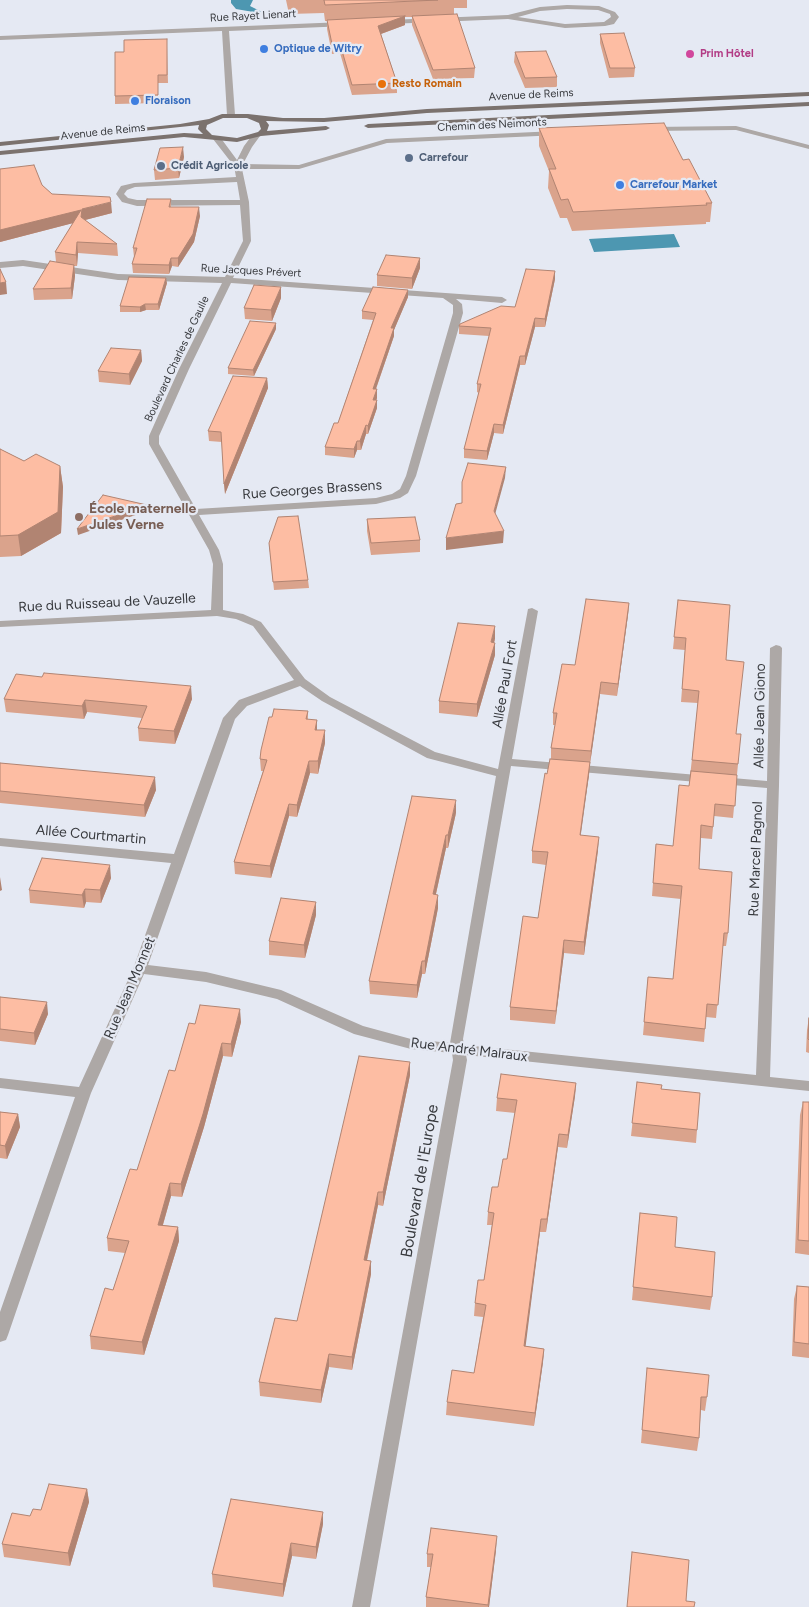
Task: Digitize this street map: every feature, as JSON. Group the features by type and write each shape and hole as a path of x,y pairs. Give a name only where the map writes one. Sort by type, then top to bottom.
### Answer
{"main road":[{"name":"Avenue de Reims","path":"0,144 180,126 231,115 283,120 324,120 427,111 809,94"},
{"name":"Avenue de Reims","path":"0,153 184,135 237,140 294,129 809,104"},
{"path":"255,118 265,125 265,130 259,135"},
{"path":"208,121 202,128 213,137"}],"street":[{"path":"385,22 508,17 565,26 605,24 611,22 615,16 613,13 598,8 567,7 540,9 508,17"},
{"name":"Rue Rayet Lienart","path":"0,38 355,23"},
{"path":"225,29 231,115"},
{"path":"646,129 736,128 809,147"},
{"name":"Chemin des Neimonts","path":"238,166 299,167 386,141 569,133"},
{"path":"238,166 248,146 259,135"},
{"name":"Boulevard Charles de Gaulle","path":"213,137 238,166 245,202 247,241 184,369 154,436 154,444 211,543 218,564 217,613"},
{"path":"240,180 134,185 124,188 120,194 125,200 137,203 245,202"},
{"name":"Rue Jacques Prévert","path":"0,264 23,263 90,274 127,277 228,280 502,300"},
{"name":"Rue Georges Brassens","path":"193,512 376,501 396,496 404,491 411,476 458,313 457,304 448,297"},
{"name":"Allée Paul Fort","path":"505,768 532,611"},
{"path":"217,613 239,616 256,624 300,681 326,699 431,755 474,768 505,768"},
{"name":"Rue du Ruisseau de Vauzelle","path":"0,624 217,613"},
{"name":"Allée Jean Giono","path":"773,785 776,648"},
{"name":"Rue Jean Monnet","path":"0,1335 84,1093 140,969 222,735 234,710 243,703 300,681"},
{"name":"Rue Marcel Pagnol","path":"505,768 773,785 763,1081"},
{"name":"Boulevard de l'Europe","path":"361,1607 460,1060 456,1039 505,768"},
{"name":"Allée Courtmartin","path":"0,842 178,859"},
{"name":"Rue André Malraux","path":"140,969 206,977 257,988 295,1001 341,1023 377,1036 411,1044 809,1086"},
{"path":"0,1083 84,1093"}],"water":[{"path":"231,0 253,0 250,6 262,12 236,9"},
{"path":"674,234 680,247 594,252 589,239"}],"building":[{"path":"324,0 438,0 325,5"},
{"path":"457,14 475,68 433,70 412,16"},
{"path":"405,16 378,26 397,83 352,85 340,44 332,44 327,20"},
{"path":"624,33 635,68 610,68 600,34"},
{"path":"167,39 167,75 158,75 158,95 115,96 115,52 124,52 124,40"},
{"path":"546,51 557,77 525,78 515,52"},
{"name":"Carrefour Market","path":"664,123 683,160 689,159 712,203 706,203 707,205 573,212 568,199 561,200 549,169 556,169 539,128"},
{"path":"183,147 178,168 154,170 160,148"},
{"path":"34,165 42,185 52,194 110,197 111,202 82,209 81,217 117,244 77,242 76,255 55,252 81,210 0,230 0,169"},
{"path":"147,199 171,199 169,207 199,207 193,234 178,258 171,258 169,265 132,264 137,248 133,248"},
{"path":"386,255 420,258 412,278 377,275"},
{"path":"50,261 74,265 71,288 33,289"},
{"path":"0,269 6,282 0,283"},
{"path":"526,269 555,271 545,319 535,318 525,356 520,356 503,425 494,424 487,451 464,449 481,384 477,384 491,328 459,326 501,306 515,307"},
{"path":"129,277 166,278 158,304 145,304 140,307 120,306"},
{"path":"254,285 281,287 271,310 244,308"},
{"path":"373,287 408,290 391,328 394,328 373,389 377,389 373,400 377,400 368,426 366,425 360,441 357,441 354,449 325,447 334,423 338,423 376,313 362,311"},
{"path":"250,321 276,323 253,370 228,368"},
{"path":"111,348 141,350 129,374 98,371"},
{"path":"233,376 267,378 224,484 221,432 208,431"},
{"path":"0,449 24,461 36,454 60,466 58,512 18,535 0,536"},
{"path":"468,463 506,467 494,511 504,531 446,538 456,504 462,503 462,482"},
{"path":"103,495 147,505 77,529"},
{"path":"298,516 308,580 273,582 269,543 278,517"},
{"path":"415,517 420,540 371,543 367,519"},
{"path":"586,599 629,603 618,684 601,682 591,751 551,748 557,713 553,713 562,664 575,665"},
{"path":"678,600 730,605 726,660 744,662 736,734 741,734 738,764 692,760 699,691 682,689 686,638 674,637"},
{"path":"458,623 495,626 491,642 495,643 477,704 439,701"},
{"path":"44,673 191,686 174,731 138,728 147,706 85,700 82,706 4,699 16,674 42,677"},
{"path":"274,709 308,711 306,719 317,720 315,730 325,730 318,761 309,761 297,805 289,804 270,866 234,862 267,760 260,759 261,750 269,717 272,717"},
{"path":"550,759 590,762 580,835 599,837 584,942 564,940 556,1011 510,1007 523,916 538,918 548,852 532,851 545,773 547,774"},
{"path":"0,763 155,777 144,805 0,791"},
{"path":"691,771 737,775 735,806 715,804 713,827 701,825 699,869 732,872 728,933 724,933 718,1005 707,1004 705,1029 644,1022 648,977 673,979 682,886 653,883 656,844 673,846 679,785 689,786"},
{"path":"412,796 456,800 433,894 438,895 425,961 422,961 417,985 369,981"},
{"path":"42,858 110,865 100,890 85,889 82,895 29,890"},
{"path":"281,898 316,902 304,945 269,941"},
{"path":"0,997 47,1002 34,1033 0,1029"},
{"path":"200,1005 240,1009 231,1044 222,1043 203,1114 181,1184 170,1183 158,1225 178,1227 142,1342 90,1336 105,1288 113,1290 129,1241 107,1238 130,1169 137,1170 169,1070 175,1071 189,1023 195,1024"},
{"path":"359,1056 410,1062 383,1192 378,1192 364,1260 371,1261 352,1357 329,1354 321,1390 259,1382 275,1318 297,1321"},
{"path":"501,1074 576,1083 568,1135 559,1134 547,1219 541,1219 524,1346 544,1349 535,1413 447,1402 452,1370 474,1373 486,1305 475,1303 478,1280 484,1280 494,1213 488,1212 492,1187 498,1187 503,1159 507,1159 517,1100 497,1098"},
{"path":"637,1082 662,1085 661,1089 700,1093 697,1130 632,1123"},
{"path":"803,1102 809,1102 809,1241 798,1240"},
{"path":"0,1112 18,1114 5,1146 0,1145"},
{"path":"640,1213 677,1217 675,1247 715,1252 712,1297 633,1287"},
{"path":"797,1286 809,1287 809,1344 794,1342"},
{"path":"647,1368 709,1375 707,1397 701,1397 699,1438 642,1430"},
{"path":"49,1484 87,1489 68,1553 2,1544 12,1513 30,1516 33,1509 41,1510"},
{"path":"231,1499 323,1512 316,1547 291,1543 283,1584 212,1574"},
{"path":"431,1528 497,1536 488,1605 426,1597 433,1554 427,1554"},
{"path":"632,1552 689,1560 686,1601 695,1602 694,1607 627,1607"}],"place":[{"name":"Optique de Witry","path":"264,49"},
{"name":"Prim Hôtel","path":"690,54"},
{"name":"Resto Romain","path":"382,84"},
{"name":"Floraison","path":"135,101"},
{"name":"Carrefour","path":"409,158"},
{"name":"Crédit Agricole","path":"161,166"},
{"name":"Carrefour Market","path":"620,185"},
{"name":"École maternelle Jules Verne","path":"79,517"}]}
